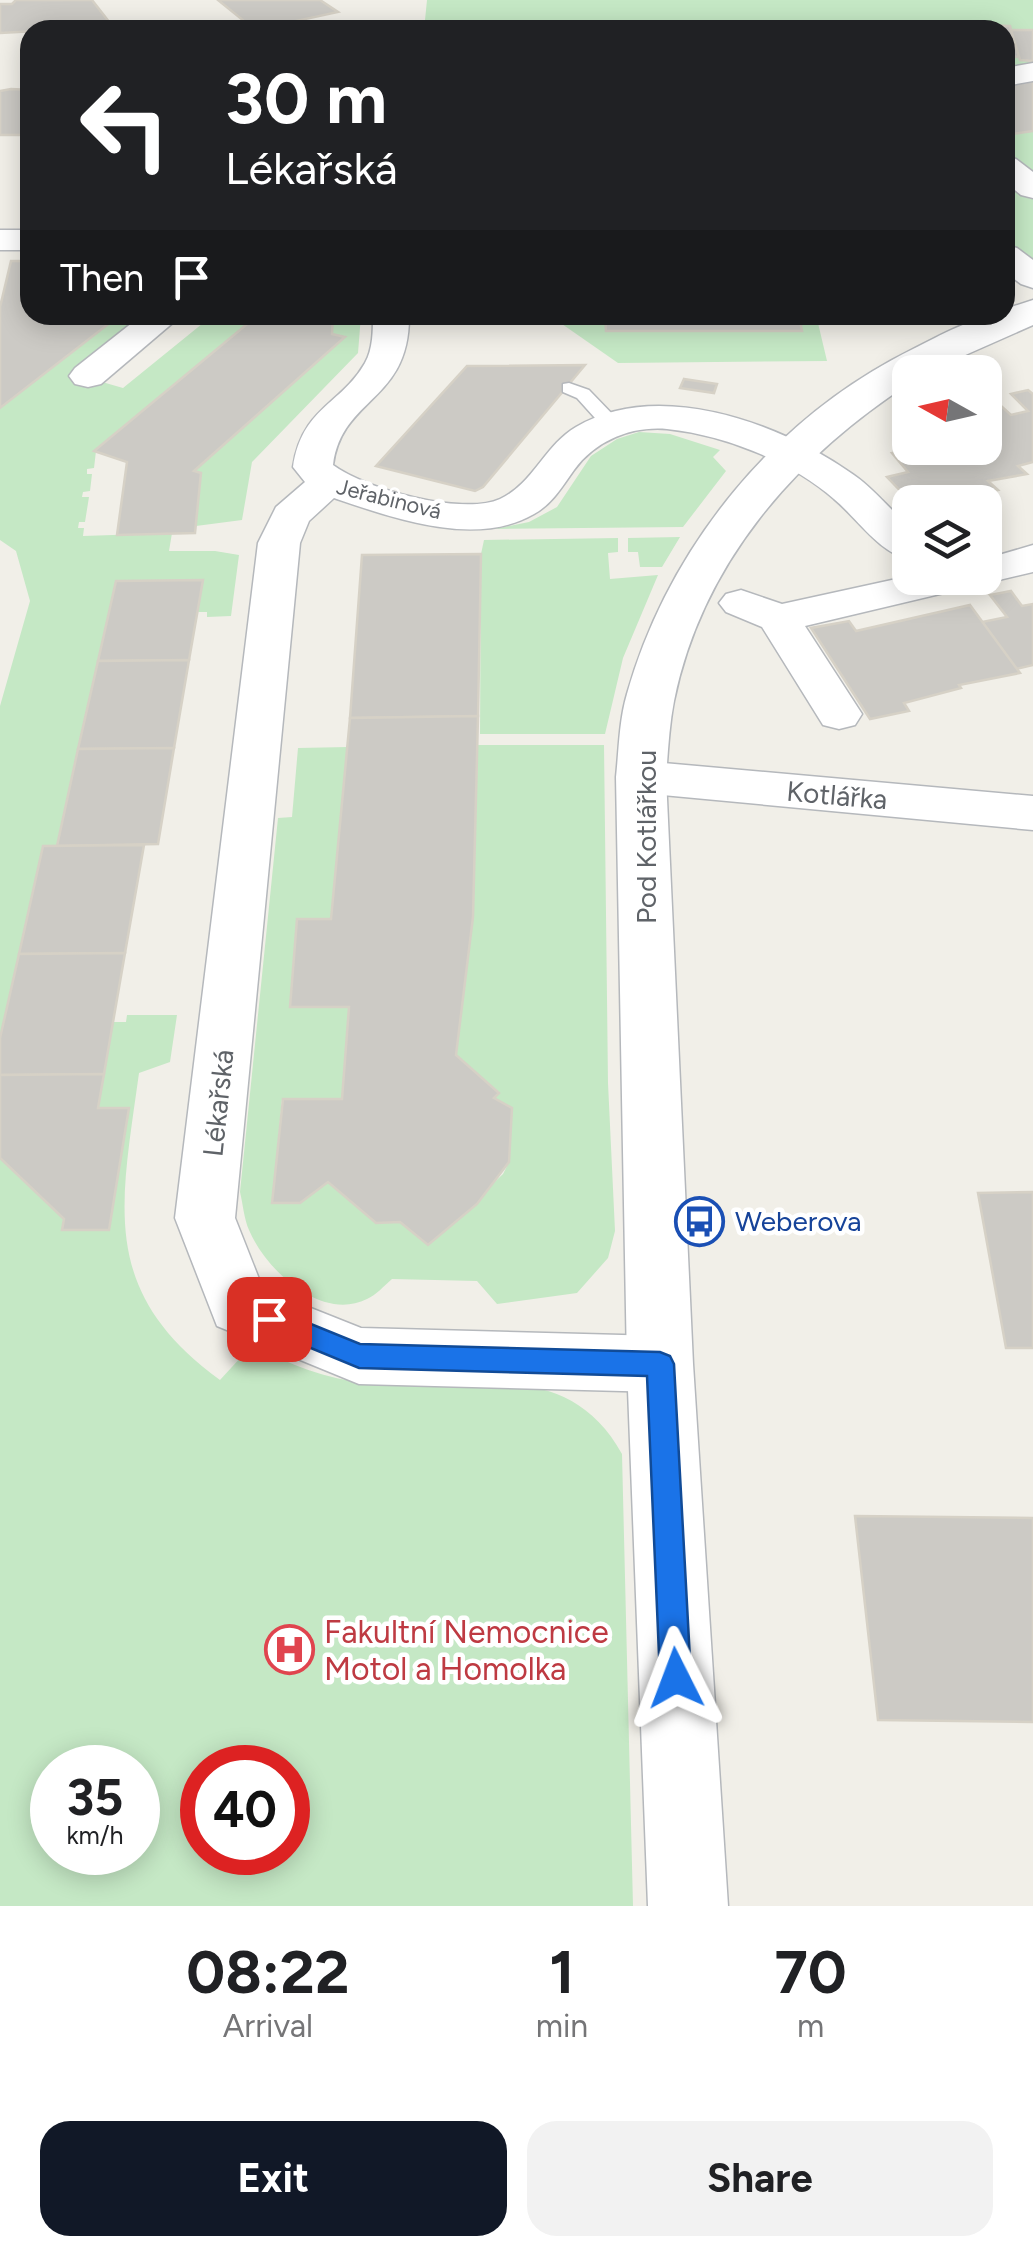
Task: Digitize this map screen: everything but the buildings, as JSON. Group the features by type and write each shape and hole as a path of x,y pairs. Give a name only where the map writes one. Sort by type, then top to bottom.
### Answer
{"street":[{"path":"1015,183 1028,205"},
{"path":"88,376 152,325"},
{"name":"Jeřabinová","path":"391,325 391,340 382,368 330,420 314,444 313,467 327,483 422,512 469,516 510,511 533,497 568,452 611,424 646,416 703,424 790,455 838,481 892,530"},
{"name":"Pod Kotlářkou","path":"660,1364 641,777 650,695 684,597 740,512 790,455 836,415 901,371 957,325"},
{"name":"Lékařská","path":"327,483 291,516 279,543 205,1218 239,1307 359,1356 660,1364"},
{"path":"1002,569 1033,558"},
{"path":"839,714 760,610 892,589"},
{"name":"Kotlářka","path":"641,777 1033,813"},
{"path":"660,1364 688,1906"}],"lane":[{"path":"568,388 583,394 611,424"}],"green space":[{"path":"427,0 1033,0 1033,260 1015,248 1015,20 425,20"},
{"path":"107,325 131,325 71,373 123,388 201,325 246,325 96,451 94,468 87,469 87,474 92,474 90,491 83,492 82,497 89,497 85,522 79,522 78,528 84,528 83,536 172,533 169,551 239,555 231,616 207,617 207,612 198,612 203,580 57,846 43,847 0,1037 0,706 30,601 16,551 0,540 0,408"},
{"path":"332,325 360,325 358,353 252,462 242,520 196,526 201,474 194,471 344,338 332,334"},
{"path":"563,325 606,325 607,331 802,331 801,325 818,325 827,361 618,363"},
{"path":"639,432 670,434 720,450 713,457 726,471 683,527 494,529 529,522 557,507 591,456 617,439"},
{"path":"680,537 662,567 640,567 638,552 628,552 628,538"},
{"path":"618,538 618,552 608,553 610,579 658,575 623,658 605,734 480,734 484,540"},
{"path":"478,745 604,745 608,1083 615,1231 608,1258 577,1293 497,1304 477,1281 392,1279 367,1299 332,1304 297,1288 268,1261 249,1230 240,1192 278,818 292,817 298,748 348,747 331,919 297,919 291,1007 349,1007 342,1099 282,1099 272,1202 328,1182 375,1223 400,1222 428,1245 503,1174 509,1162 512,1108 494,1098 499,1092 456,1055 473,917"},
{"name":"Fakultní Nemocnice Motol a Homolka","path":"127,1015 177,1015 170,1062 139,1073 125,1205 127,1243 136,1279 153,1313 181,1347 220,1380 253,1344 308,1370 352,1381 509,1383 542,1389 572,1401 599,1422 622,1454 633,1906 0,1906 0,1158 64,1219 62,1230 109,1230 129,1108 98,1108 113,1022 126,1022"}],"place":[{"name":"Weberova","path":"700,1221"},
{"name":"Fakultní Nemocnice Motol a Homolka","path":"289,1650"}],"route":[{"path":"269,1319 359,1356 660,1364 676,1678"}]}
